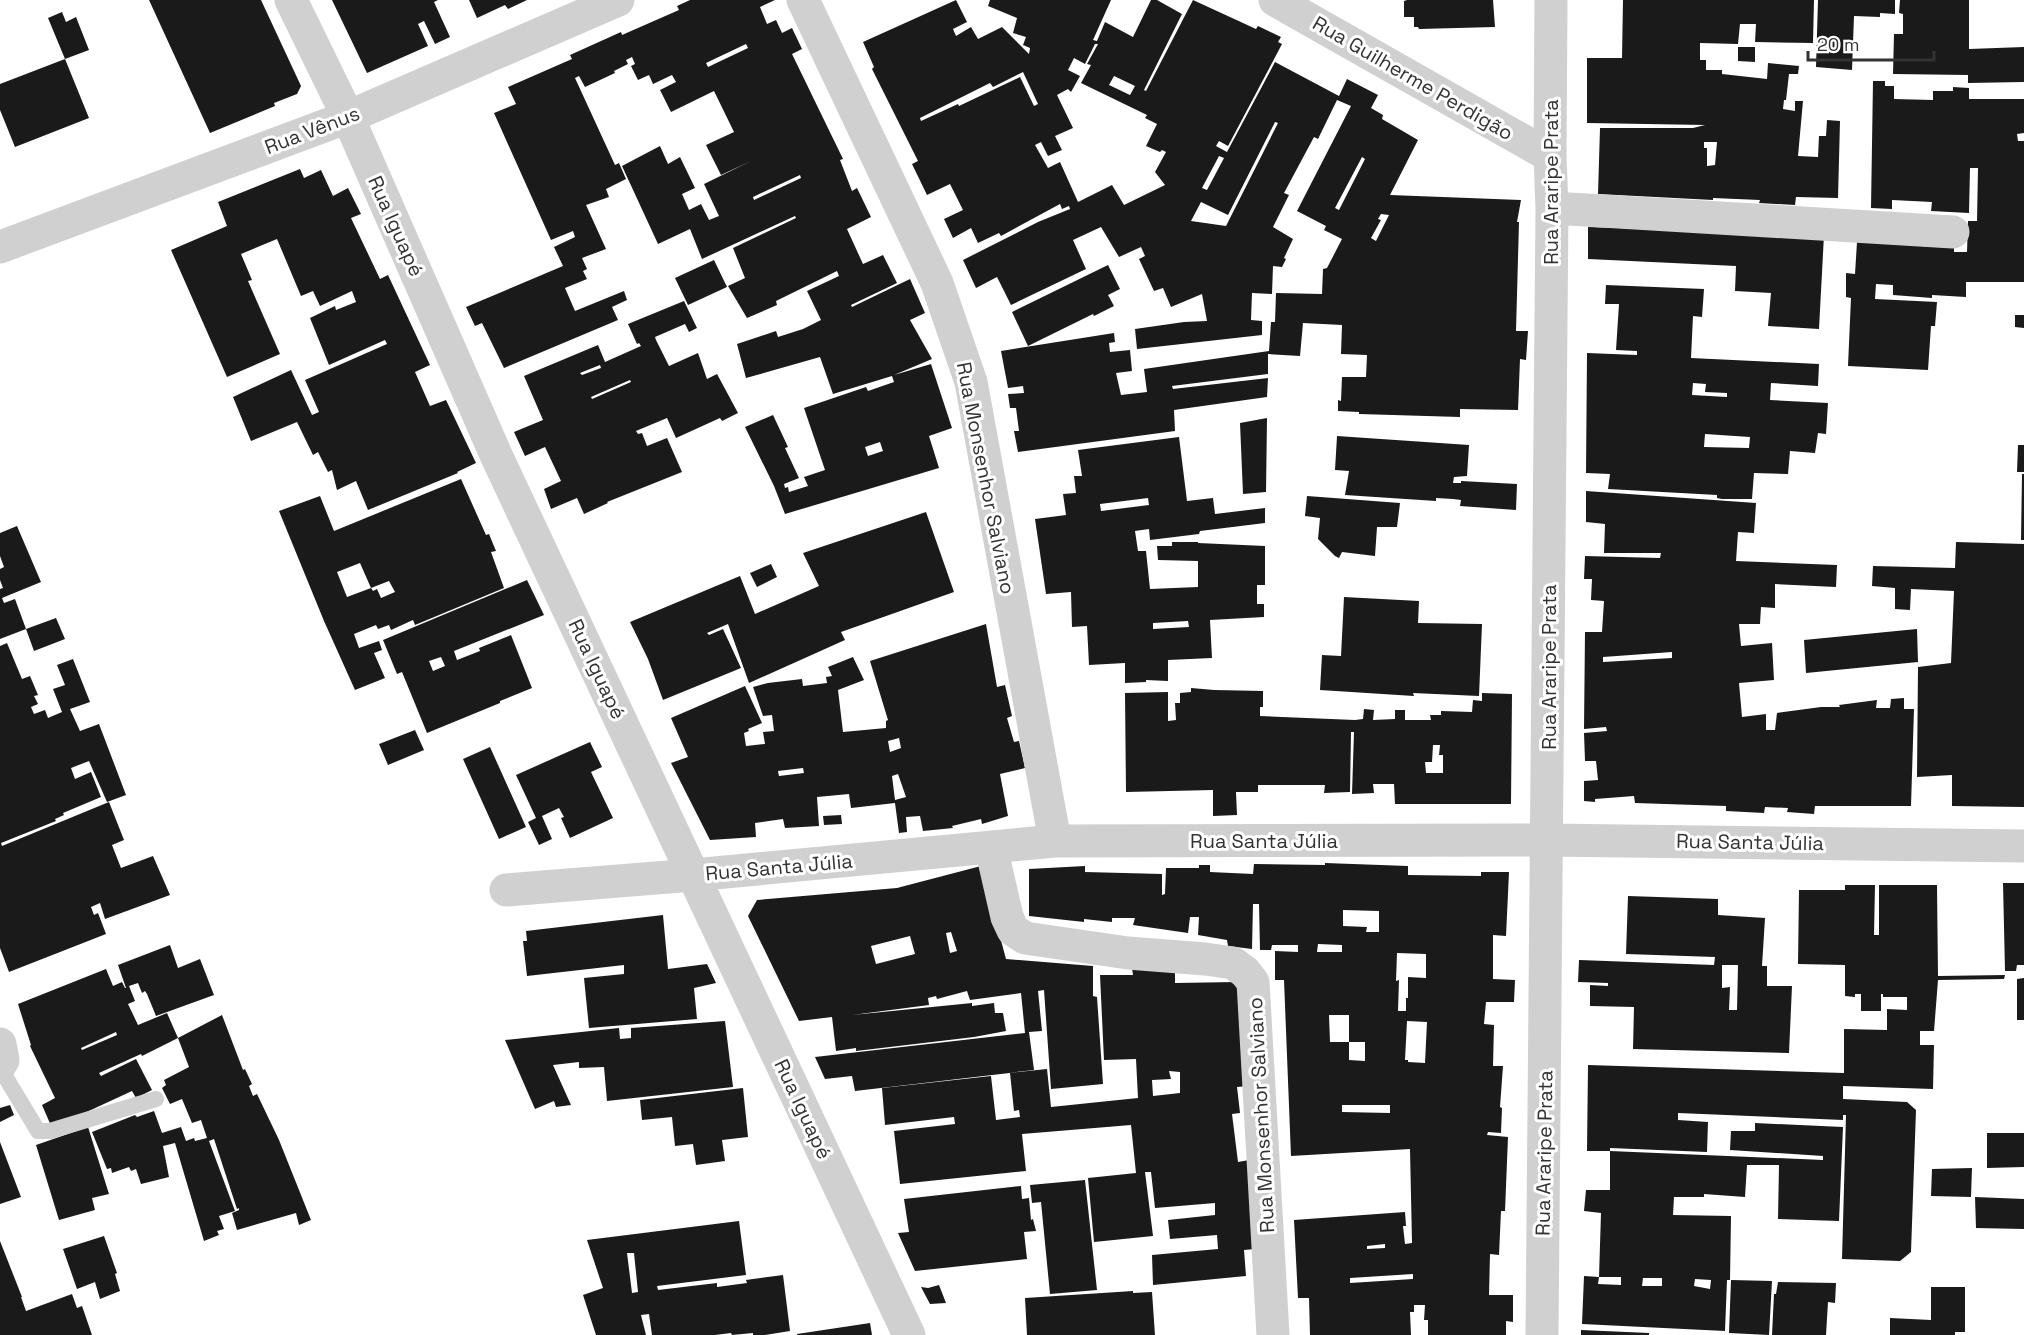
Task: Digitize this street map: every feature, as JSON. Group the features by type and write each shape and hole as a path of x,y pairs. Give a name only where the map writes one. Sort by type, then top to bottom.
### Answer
{"street":[{"name":"Rua Iguapé","path":"291,0 348,117 496,455 909,1335"},
{"name":"Rua Vênus","path":"0,247 348,117 618,0"},
{"name":"Rua Monsenhor Salviano","path":"803,0 937,283 971,382 1055,841"},
{"name":"Rua Guilherme Perdigão","path":"1275,0 1551,156"},
{"name":"Rua Araripe Prata","path":"1542,1335 1552,208 1551,0"},
{"path":"1552,208 1953,232"},
{"name":"Rua Santa Júlia","path":"506,890 1055,841 1547,840 2024,846"},
{"name":"Rua Monsenhor Salviano","path":"991,847 1007,917 1012,930 1025,938 1128,953 1233,963 1253,982 1274,1335"}],"lane":[{"path":"1,1059 38,1131 50,1131 156,1099"}],"building":[{"path":"149,0 261,0 301,86 297,94 274,103 275,106 210,133"},
{"path":"332,0 438,0 434,2 450,37 435,44 424,21 418,24 428,46 367,73"},
{"path":"469,0 527,0 508,9 505,5 477,18"},
{"path":"690,0 775,0 760,7 767,24 776,20 782,33 792,28 802,49 792,54 843,159 840,160 852,191 857,188 871,217 847,229 863,264 883,255 897,283 851,305 852,307 910,279 925,313 910,320 932,359 894,375 931,364 952,428 929,436 939,468 785,514 745,427 773,415 799,478 784,484 785,488 788,487 789,492 808,486 804,477 825,470 804,408 866,387 868,391 894,382 892,376 833,394 820,357 746,378 737,344 776,331 778,337 821,320 807,291 839,276 837,271 776,301 777,305 747,318 728,286 745,278 733,248 796,218 795,216 702,259 690,229 658,244 622,166 660,146 668,164 680,157 695,188 682,194 689,210 701,204 709,220 719,216 704,184 751,161 721,175 706,145 734,132 714,91 671,112 660,90 676,82 672,75 653,84 649,75 638,80 631,66 635,64 632,57 626,60 628,64 614,71 615,73 585,87 579,76 575,78 615,165 619,163 626,179 606,189 609,197 586,205 606,249 582,258 587,269 583,271 587,279 565,288 575,311 624,291 627,300 612,307 618,320 504,368 482,323 475,326 466,307 563,266 554,247 575,237 573,231 551,240 494,113 516,104 508,87 572,59 570,55 621,32 622,35 679,10 677,6","holes":["746,44 748,48 708,67 706,63","800,175 801,178 754,200 753,197","880,442 883,451 868,456 865,447"]},
{"path":"956,0 967,22 953,29 956,36 971,27 978,39 1002,27 1029,54 1030,48 1023,45 1026,37 1013,33 1017,18 988,6 990,0 1111,0 1093,40 1097,41 1105,22 1133,37 1151,0 1157,0 1182,14 1144,90 1146,91 1193,0 1256,29 1258,26 1281,37 1278,42 1282,44 1228,146 1219,141 1216,146 1227,152 1275,62 1339,96 1347,79 1378,95 1371,108 1383,115 1382,119 1418,140 1390,195 1521,200 1517,222 1519,222 1516,331 1528,331 1526,360 1520,359 1518,410 1460,409 1460,417 1359,414 1359,412 1338,411 1338,400 1341,401 1342,377 1366,377 1367,355 1341,354 1342,325 1303,323 1300,356 1268,354 1268,374 1172,386 1173,389 1268,378 1267,397 1174,410 1175,431 1018,452 1014,431 1019,431 1016,408 1010,408 1008,394 1024,393 1023,386 1008,388 1001,351 1114,333 1115,342 1109,343 1110,352 1130,350 1132,371 1116,373 1121,395 1147,392 1144,369 1269,351 1271,322 1275,322 1276,293 1322,294 1323,269 1327,268 1342,239 1324,230 1326,226 1297,211 1351,106 1337,100 1318,139 1314,137 1284,193 1289,195 1273,227 1293,239 1282,267 1273,266 1272,294 1252,293 1251,320 1262,321 1262,335 1137,349 1135,329 1207,321 1202,294 1171,307 1163,288 1154,291 1139,259 1145,256 1141,247 1119,257 1101,227 1073,240 1086,269 1011,305 997,277 976,288 963,260 1038,222 1070,209 1069,206 1062,209 1060,204 1001,236 999,233 978,243 971,228 953,238 944,219 963,210 950,184 927,195 912,164 918,161 872,69 874,67 863,42","holes":["1095,44 1098,44 1087,64 1091,65 1081,83 1147,115 1145,118 1157,124 1146,146 1166,152 1155,172 1165,185 1124,205 1112,185 1078,202 1060,162 1048,168 1035,145 1041,142 1048,156 1062,150 1055,136 1073,128 1057,95 1068,89 1071,92 1080,76 1068,70 1074,58 1085,64","1023,72 1038,104 1034,106 1020,77 921,121 920,118 990,83 993,87","1114,76 1135,86 1130,95 1109,85","1275,122 1278,123 1226,226 1191,221 1201,202 1228,215","1219,156 1224,158 1207,190 1202,188","1362,157 1365,159 1339,210 1335,208","1381,214 1389,215 1376,241 1371,238 1381,220 1378,219"]},
{"path":"1493,0 1495,27 1419,29 1414,27 1414,17 1404,17 1404,1"},
{"path":"1623,0 1814,0 1813,43 1755,42 1756,24 1740,24 1738,44 1700,43 1700,60 1706,60 1706,70 1722,70 1722,74 1767,79 1768,63 1799,66 1798,74 1789,74 1783,109 1795,111 1795,101 1803,101 1798,156 1818,157 1819,136 1826,136 1827,120 1840,121 1838,198 1796,197 1795,205 1759,203 1760,200 1598,194 1600,128 1693,128 1705,125 1587,123 1587,58 1622,58","holes":["1704,142 1717,142 1715,165 1707,166 1707,148 1704,148"]},
{"path":"1818,0 1895,0 1895,14 1880,13 1880,17 1854,16 1852,70 1816,67"},
{"path":"1900,0 1969,0 1969,49 2024,47 2024,82 1968,83 1968,75 1893,74 1894,34 1903,34 1903,14 1899,13"},
{"path":"62,12 66,22 76,17 89,50 65,59 48,18"},
{"path":"1738,47 1755,47 1755,62 1738,61"},
{"path":"65,59 89,118 15,147 0,110 0,84"},
{"path":"1873,81 1885,81 1885,86 1894,86 1894,99 1933,100 1933,91 1953,91 1953,87 1969,88 1969,99 2024,99 2024,133 2017,134 2018,141 2024,141 2024,282 1966,282 1966,297 1932,295 1932,298 1893,295 1893,285 1876,284 1875,299 1937,302 1935,326 1931,326 1928,370 1848,366 1851,298 1846,297 1846,273 1855,274 1857,242 1954,248 1954,252 1967,252 1968,221 1977,221 1978,168 1970,168 1969,213 1931,211 1932,202 1892,200 1892,209 1871,208"},
{"path":"300,169 304,178 321,170 333,196 348,188 361,214 351,218 380,279 388,275 430,365 415,372 430,406 446,400 476,463 458,473 368,510 356,481 337,490 332,470 328,472 318,452 313,455 297,422 251,441 233,397 291,370 312,415 319,412 305,380 387,344 385,340 329,365 310,318 335,306 336,310 356,302 352,291 320,306 313,291 301,296 277,239 241,254 252,280 248,281 280,354 227,377 171,250 227,226 218,202"},
{"path":"1588,227 1824,235 1819,329 1768,326 1771,293 1735,291 1736,266 1588,259"},
{"path":"714,260 727,287 688,305 675,278"},
{"path":"1108,265 1120,289 1108,295 1114,306 1028,346 1012,312"},
{"path":"1606,285 1704,289 1702,317 1693,316 1691,358 1819,364 1818,386 1771,383 1770,400 1828,403 1826,434 1818,433 1815,453 1790,451 1788,474 1754,473 1752,499 1722,499 1717,498 1717,495 1608,489 1610,474 1586,473 1587,353 1637,355 1637,351 1616,350 1619,304 1605,304","holes":["1693,383 1706,384 1705,392 1727,393 1727,397 1692,395","1705,434 1750,437 1749,448 1704,447"]},
{"path":"684,301 697,328 689,332 685,324 655,337 656,340 669,366 698,353 707,379 717,374 738,413 722,421 720,418 676,438 667,418 636,431 638,434 642,433 647,446 667,438 682,472 607,502 584,514 577,498 551,509 544,489 561,481 545,447 525,456 514,432 543,420 524,376 598,345 605,362 641,346 637,344 628,324","holes":["600,365 601,368 582,375 580,373","630,380 631,382 592,399 591,397"]},
{"path":"2015,315 2024,315 2024,328 2015,327"},
{"path":"1267,418 1266,492 1243,494 1240,423"},
{"path":"1337,436 1469,445 1467,476 1454,477 1453,483 1461,483 1461,481 1517,484 1516,510 1460,506 1461,500 1453,499 1436,498 1436,501 1345,495 1349,471 1335,470"},
{"path":"1179,437 1187,501 1213,498 1215,514 1265,508 1265,523 1150,540 1149,529 1135,531 1138,551 1146,551 1150,589 1198,587 1198,561 1158,560 1157,546 1172,546 1172,542 1198,542 1265,546 1265,585 1257,585 1257,604 1264,604 1264,617 1210,620 1212,658 1168,660 1168,681 1146,680 1146,682 1125,683 1125,663 1089,665 1087,626 1072,627 1071,592 1046,594 1035,519 1066,515 1063,494 1076,493 1074,476 1082,476 1078,450","holes":["1148,498 1149,505 1101,511 1100,504","1188,621 1189,627 1153,629 1153,623"]},
{"path":"2018,445 2024,445 2024,472 2017,472"},
{"path":"2022,474 2024,474 2024,540 2021,540"},
{"path":"461,479 486,535 489,534 496,551 491,552 504,588 415,625 413,620 391,630 389,625 378,629 376,625 354,634 359,648 379,641 382,650 374,653 385,678 355,690 279,511 320,496 334,531","holes":["360,563 371,588 347,597 337,572","389,581 395,592 381,598 377,589 373,591 371,588"]},
{"path":"1586,491 1756,503 1754,533 1738,532 1736,561 1837,565 1836,587 1775,584 1775,608 1761,607 1760,624 1739,624 1741,646 1772,643 1774,680 1739,683 1742,717 1766,714 1766,730 1775,730 1777,713 1821,707 1840,707 1839,705 1877,700 1876,708 1890,708 1891,699 1904,698 1904,709 1914,709 1911,806 1815,806 1814,814 1787,812 1788,808 1765,807 1764,813 1726,811 1726,806 1635,803 1634,796 1595,799 1595,802 1584,801 1584,781 1598,780 1596,761 1585,761 1584,733 1607,731 1606,727 1584,729 1585,632 1602,632 1604,601 1591,600 1592,579 1584,579 1585,556 1660,558 1661,553 1604,553 1605,524 1586,522","holes":["1672,652 1672,658 1603,662 1603,657"]},
{"path":"1307,496 1400,503 1397,527 1377,527 1375,556 1342,552 1339,558 1318,539 1320,518 1305,516"},
{"path":"926,512 954,592 841,632 845,640 749,683 728,624 707,633 709,635 723,629 741,668 663,700 648,659 630,622 740,576 755,614 819,586 803,553"},
{"path":"17,526 41,582 2,598 4,603 15,599 26,629 0,639 0,589 3,588 0,569 4,567 0,556 0,533"},
{"path":"1956,542 2024,544 2024,807 1952,806 1952,775 1917,777 1918,667 1951,663 1954,591 1911,589 1910,610 1895,609 1895,588 1872,586 1873,566 1955,568"},
{"path":"771,564 777,577 757,587 750,573"},
{"path":"527,580 544,615 454,651 457,660 511,635 532,688 427,733 402,672 397,674 383,640","holes":["441,657 445,666 433,671 429,661"]},
{"path":"1344,597 1419,601 1418,623 1482,624 1479,696 1413,693 1414,696 1320,690 1322,655 1341,656"},
{"path":"56,618 65,639 34,651 26,629"},
{"path":"986,624 997,687 1005,685 1012,716 1007,718 1014,742 1019,741 1025,768 1000,774 1008,816 982,824 981,819 952,826 953,828 923,831 920,816 906,817 907,832 899,833 895,803 851,808 849,794 817,797 819,826 785,828 783,819 755,823 756,837 710,840 671,763 688,757 671,718 745,686 762,723 744,733 746,746 765,744 763,732 774,731 772,715 763,716 753,687 802,679 803,686 827,683 826,677 832,676 828,667 853,657 864,680 838,690 843,732 886,728 888,720 870,661","holes":["899,738 901,748 890,752 888,741","803,768 804,773 779,776 778,771","898,774 906,797 895,800 892,776"]},
{"path":"1917,629 1918,662 1806,673 1804,640"},
{"path":"7,643 22,679 30,676 38,695 34,696 38,704 31,707 34,714 45,710 48,718 62,712 53,689 65,685 57,665 73,659 90,702 70,709 80,731 99,724 126,795 107,802 89,761 71,768 75,779 91,772 101,797 63,813 64,815 55,819 56,821 1,843 2,846 109,802 124,840 112,845 121,868 153,856 170,895 105,919 100,903 91,907 94,915 98,913 106,934 9,972 0,948 0,646"},
{"path":"1191,688 1263,691 1263,707 1260,707 1260,716 1355,720 1363,719 1364,709 1374,710 1373,720 1395,719 1395,710 1405,710 1405,720 1431,720 1430,715 1441,715 1441,711 1472,712 1473,700 1482,701 1482,693 1512,694 1511,804 1395,804 1394,784 1373,784 1374,793 1352,794 1354,732 1351,732 1350,792 1324,793 1325,785 1258,785 1258,792 1236,792 1237,815 1213,816 1213,790 1126,792 1125,693 1168,692 1168,721 1176,720 1175,703 1180,703 1180,693 1191,692","holes":["1433,745 1440,745 1439,755 1443,755 1443,773 1426,773 1425,762 1432,762"]},
{"path":"415,730 424,750 388,765 379,744"},
{"path":"590,742 602,767 591,772 613,818 570,838 559,808 542,816 552,839 539,845 528,822 536,818 516,775"},
{"path":"490,747 526,827 499,839 463,759"},
{"path":"841,815 842,824 824,825 823,816"},
{"path":"1325,863 1408,866 1408,875 1481,876 1481,872 1509,872 1506,936 1493,935 1493,979 1515,980 1514,1002 1486,1002 1484,1024 1494,1025 1493,1066 1503,1066 1501,1133 1488,1132 1487,1135 1508,1137 1505,1211 1501,1211 1499,1255 1490,1254 1489,1295 1513,1295 1513,1322 1506,1321 1506,1335 1428,1335 1428,1320 1424,1320 1425,1305 1414,1305 1414,1312 1410,1312 1411,1335 1310,1335 1309,1298 1298,1298 1294,1220 1405,1212 1406,1226 1403,1226 1405,1244 1412,1243 1410,1149 1291,1156 1284,980 1275,980 1275,951 1298,952 1298,945 1272,945 1271,950 1260,950 1259,904 1253,904 1252,949 1228,946 1227,940 1198,935 1199,917 1190,917 1188,933 1133,925 1135,918 1112,918 1112,922 1084,919 1084,922 1029,916 1029,869 1085,866 1085,872 1162,874 1162,895 1165,894 1166,868 1199,868 1199,865 1210,865 1210,872 1253,874 1254,864 1325,865","holes":["1343,910 1379,911 1379,932 1366,932 1367,927 1343,926","1318,944 1342,945 1342,952 1317,952","1397,953 1426,954 1426,978 1408,977 1406,1011 1398,1011 1399,980 1396,981","1329,1015 1349,1015 1349,1042 1330,1042","1407,1021 1427,1022 1425,1063 1408,1062 1405,1060","1349,1042 1365,1042 1365,1061 1349,1060","1342,1105 1390,1105 1390,1113 1342,1112","1385,1244 1385,1248 1367,1249 1367,1246","1413,1274 1413,1279 1350,1283 1350,1278"]},
{"path":"981,866 1006,959 1093,966 1093,996 1097,997 1103,1084 1051,1089 1044,990 1038,991 1042,1031 1029,1032 1034,1070 855,1091 852,1076 825,1079 815,1057 1025,1033 1021,993 970,1000 967,991 937,999 936,996 928,998 929,1005 852,1015 972,1003 972,1006 994,1003 995,1013 1003,1013 1006,1031 974,1037 856,1051 856,1048 836,1051 832,1017 799,1021 748,916 757,900 897,888","holes":["951,932 957,951 950,953 946,933","910,936 915,954 876,964 871,946"]},
{"path":"2003,883 2024,883 2024,965 2017,965 2016,971 2005,971"},
{"path":"1845,885 1875,885 1874,935 1879,935 1879,885 1937,885 1938,976 2005,975 2004,979 1938,980 1934,1031 1920,1031 1920,1045 1934,1045 1933,1089 1843,1086 1843,1099 1907,1102 1916,1110 1911,1252 1900,1261 1842,1259 1846,1115 1843,1115 1843,1120 1678,1113 1678,1120 1708,1122 1707,1152 1610,1148 1610,1151 1587,1151 1588,1065 1844,1073 1844,1029 1887,1030 1887,1009 1907,1010 1907,997 1883,997 1881,994 1881,1011 1861,1011 1861,994 1855,994 1855,997 1845,996 1845,965 1798,964 1799,890 1845,890"},
{"path":"1628,896 1718,899 1718,915 1765,918 1762,966 1767,966 1767,986 1792,986 1789,1053 1633,1049 1634,1007 1590,1006 1590,985 1608,986 1608,983 1578,982 1579,960 1714,965 1715,957 1626,954","holes":["1722,965 1738,965 1737,1010 1729,1010 1730,987 1722,988"]},
{"path":"663,915 668,969 707,964 716,983 694,988 697,1019 589,1028 584,978 624,974 624,965 527,976 523,941 527,941 526,931"},
{"path":"170,945 178,968 200,959 214,995 156,1016 147,994 145,991 142,993 138,983 129,986 135,1001 128,1004 138,1025 167,1013 178,1038 142,1056 141,1054 99,1073 101,1076 136,1059 152,1090 136,1098 132,1091 52,1128 42,1105 55,1098 30,1046 18,1004 106,969 113,986 122,982 126,988 118,965","holes":["116,1032 117,1035 82,1050 81,1048"]},
{"path":"1132,968 1175,972 1175,983 1237,982 1248,1086 1237,1087 1240,1113 1232,1114 1238,1162 1249,1160 1255,1249 1244,1250 1246,1276 1153,1285 1152,1255 1218,1249 1217,1235 1170,1239 1168,1220 1215,1215 1215,1203 1155,1208 1151,1172 1145,1172 1153,1236 1094,1242 1088,1178 1136,1173 1131,1125 1022,1134 1026,1171 900,1184 894,1131 955,1124 954,1117 885,1125 882,1088 991,1076 996,1120 1020,1117 1019,1110 1014,1111 1010,1073 1047,1069 1051,1107 1138,1098 1136,1059 1104,1060 1100,975 1133,975","holes":["1169,1071 1180,1072 1180,1093 1153,1096 1152,1080 1171,1079"]},
{"path":"2024,978 2024,1020 2017,1020 2017,979"},
{"path":"222,1015 243,1070 245,1069 252,1084 249,1086 253,1096 257,1094 279,1140 311,1220 299,1225 296,1213 237,1230 232,1213 239,1210 239,1208 237,1209 214,1139 209,1141 235,1211 219,1216 224,1229 217,1231 219,1235 204,1241 175,1143 163,1146 169,1177 141,1184 136,1169 131,1171 129,1167 112,1173 111,1168 107,1169 92,1132 135,1115 137,1117 154,1111 162,1133 181,1127 186,1141 194,1138 195,1141 207,1138 201,1120 192,1123 182,1099 170,1104 162,1088 166,1085 164,1080 189,1067 178,1038"},
{"path":"725,1021 733,1087 607,1101 604,1067 579,1068 579,1062 553,1065 571,1105 556,1107 554,1101 535,1109 505,1040 619,1028 620,1039 631,1038 631,1028"},
{"path":"743,1088 748,1137 722,1140 725,1161 696,1165 693,1144 675,1146 672,1117 642,1120 640,1100"},
{"path":"10,1105 14,1115 0,1122 0,1108"},
{"path":"1755,1123 1843,1127 1839,1221 1778,1219 1779,1165 1747,1165 1745,1197 1704,1194 1704,1197 1674,1197 1673,1215 1731,1216 1730,1280 1727,1280 1725,1331 1582,1324 1584,1276 1599,1277 1601,1213 1584,1211 1586,1190 1610,1190 1610,1151 1823,1160 1823,1156 1730,1150 1731,1131 1755,1131","holes":["1599,1277 1621,1277 1621,1285 1598,1284","1643,1278 1662,1278 1662,1286 1642,1286","1695,1279 1711,1280 1710,1289 1694,1286"]},
{"path":"88,1127 109,1194 92,1198 95,1210 59,1220 36,1145"},
{"path":"1987,1133 2024,1133 2024,1167 1987,1168"},
{"path":"0,1142 21,1197 0,1204"},
{"path":"1972,1168 1971,1197 1931,1196 1932,1169"},
{"path":"1085,1180 1097,1290 1050,1294 1041,1202 1032,1203 1030,1185"},
{"path":"1021,1186 1022,1199 1029,1198 1031,1220 1033,1219 1036,1231 1024,1232 1027,1259 915,1271 898,1233 909,1232 904,1199"},
{"path":"1975,1197 2024,1199 2024,1229 1976,1228"},
{"path":"739,1221 746,1275 657,1286 658,1290 717,1283 717,1287 783,1275 790,1331 765,1335 753,1335 753,1333 732,1335 731,1333 652,1335 649,1314 641,1315 646,1335 596,1335 583,1295 603,1288 587,1240","holes":["627,1253 634,1253 638,1292 632,1293"]},
{"path":"104,1236 117,1273 115,1274 120,1291 100,1299 95,1282 77,1289 63,1249"},
{"path":"0,1241 26,1311 72,1294 77,1308 82,1306 92,1335 0,1335"},
{"path":"1731,1280 1772,1281 1769,1335 1729,1333"},
{"path":"1778,1282 1836,1283 1835,1303 1828,1302 1826,1335 1772,1335 1774,1294 1776,1294"},
{"path":"939,1285 946,1303 930,1304 921,1287"},
{"path":"1931,1287 1965,1287 1965,1332 1955,1332 1955,1335 1890,1335 1890,1318 1931,1320"},
{"path":"1133,1291 1133,1293 1152,1292 1155,1335 1027,1335 1025,1298"},
{"path":"870,1323 872,1335 797,1335 797,1334"},
{"path":"1581,1330 1649,1333 1649,1335 1581,1335"}]}
